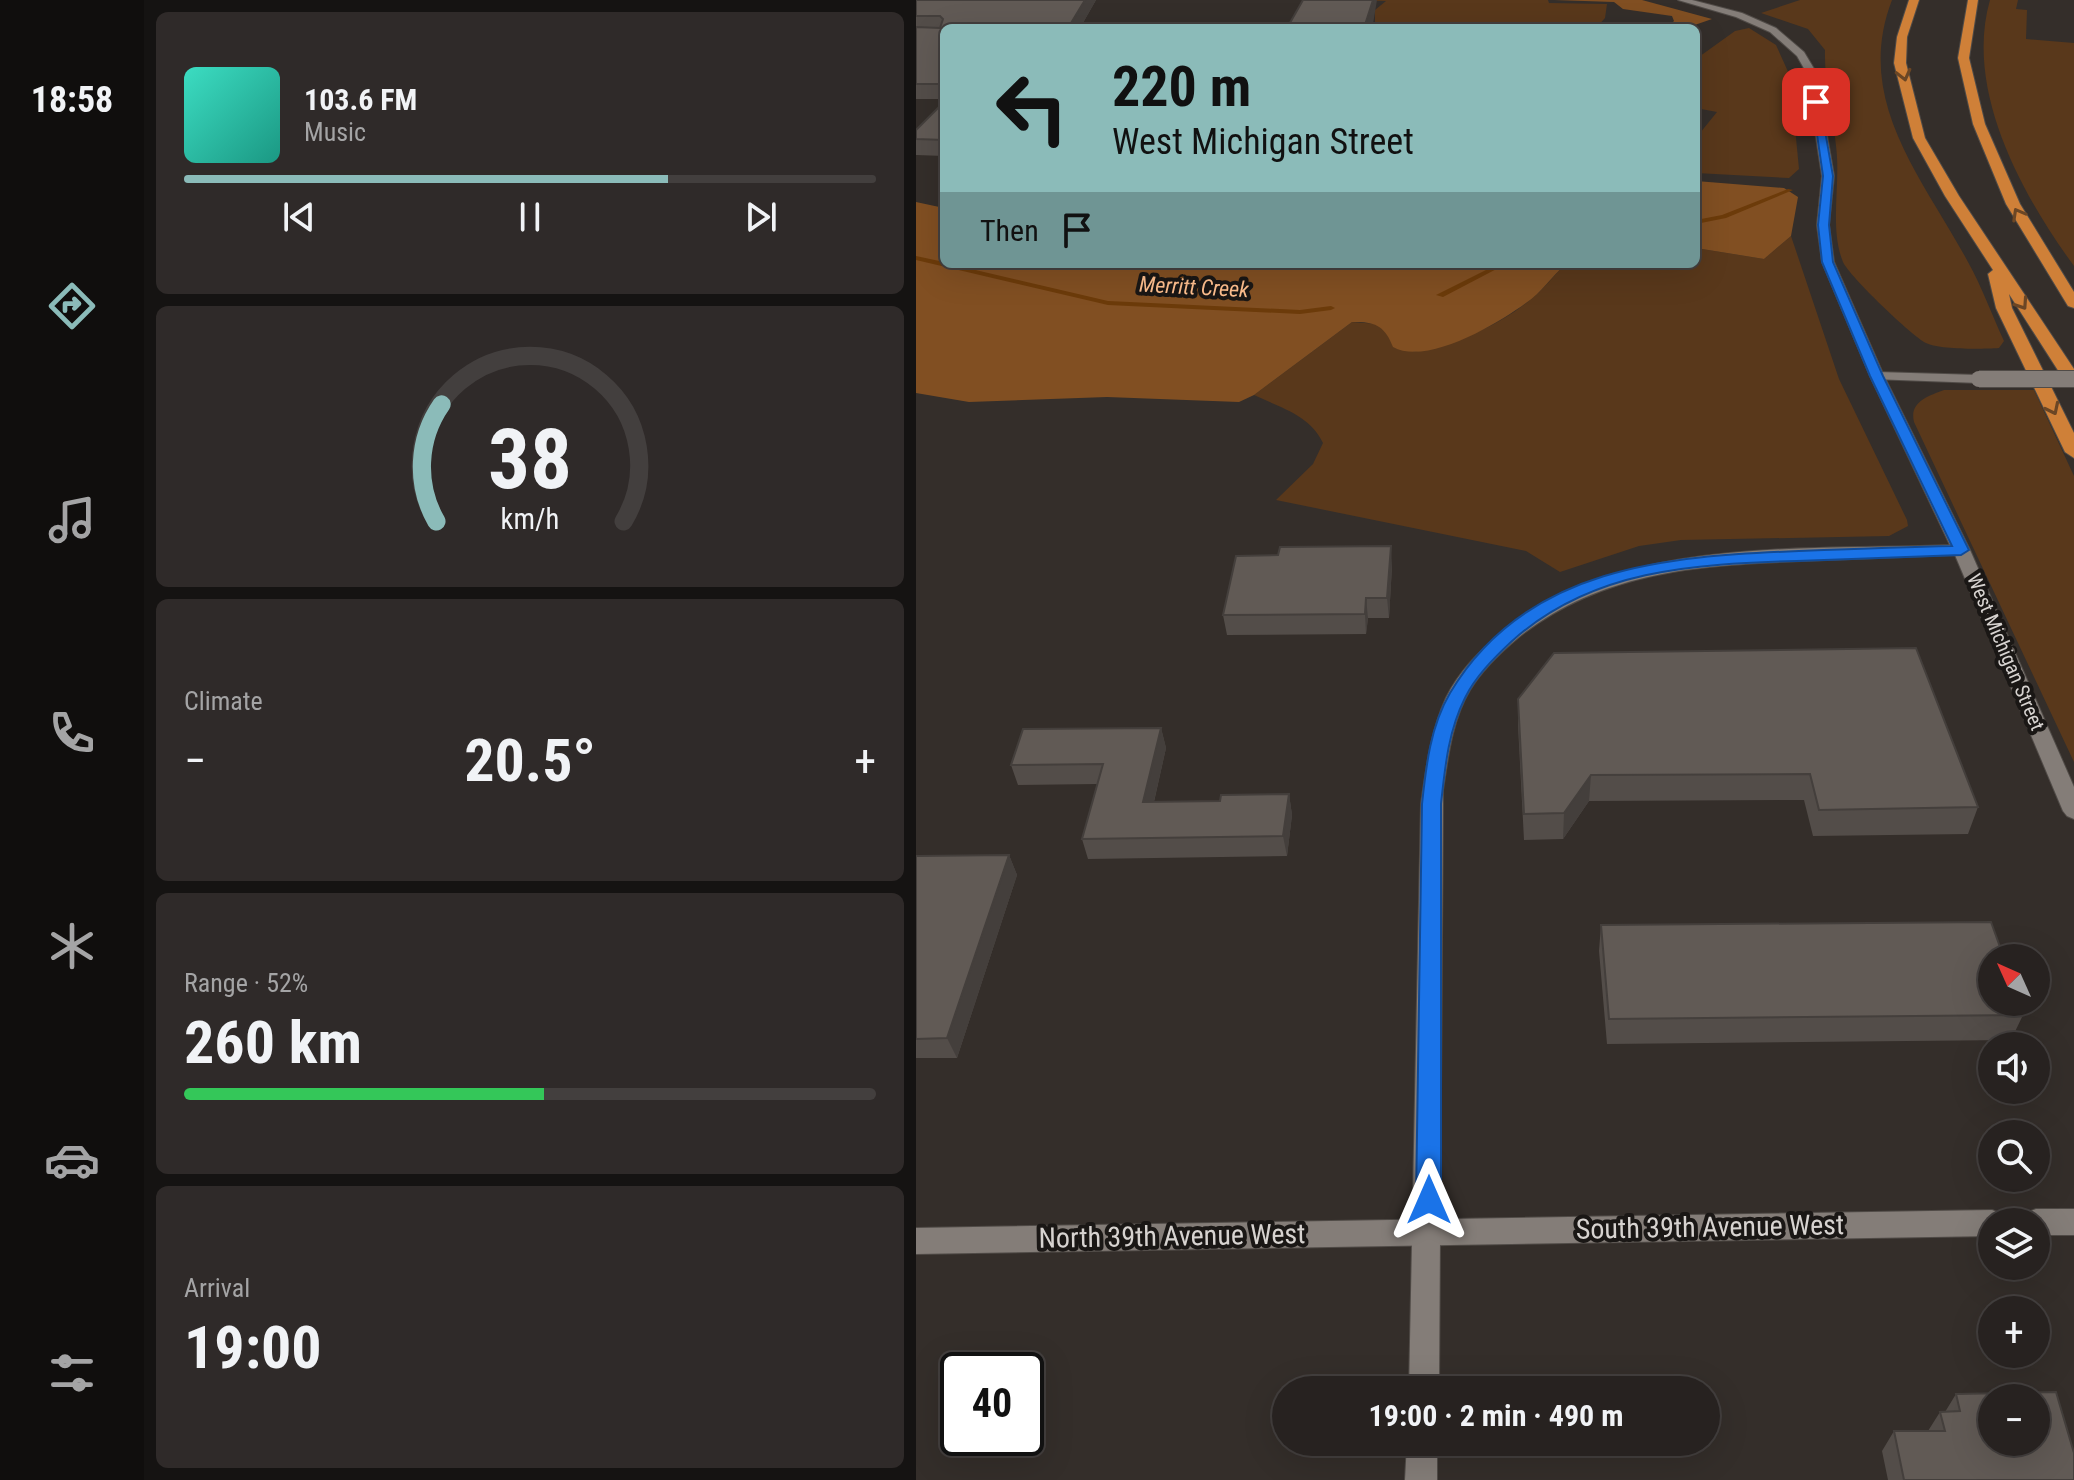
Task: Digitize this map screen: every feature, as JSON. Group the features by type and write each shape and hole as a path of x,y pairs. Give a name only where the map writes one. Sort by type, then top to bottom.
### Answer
{"highway":[{"path":"1914,0 1902,37 1900,63 1919,138 1952,196 2074,380"},
{"path":"1973,0 1968,18 1964,66 1979,128 2008,196 2045,263 2074,303"},
{"path":"1993,260 2004,308 2074,452"}],"street":[{"name":"West Michigan Street","path":"1682,0 1754,20 1783,34 1795,44 1811,72 1828,176 1823,225 1828,262 1877,376 1961,550 2074,811"},
{"path":"1877,376 2074,380"},
{"path":"1424,1376 1431,804 1438,746 1457,695 1488,654 1521,624 1560,599 1604,580 1658,565 1708,559 1961,550"},
{"path":"2050,1222 2074,1222"},
{"name":"South 39th Avenue West","path":"1428,1230 1978,1223"},
{"name":"North 39th Avenue West","path":"916,1241 1428,1230"},
{"path":"1421,1480 1422,1456"}],"shaded area":[{"path":"1332,0 1548,0 1549,3 1607,4 1605,18 1600,24 1375,24 1375,10 1386,1"},
{"path":"1554,0 1642,0 1712,19 1698,24 1671,24 1674,21 1672,16 1623,9 1614,2"},
{"path":"1800,0 1892,0 1882,37 1881,72 1887,105 1914,169 1978,281 2004,341 1999,348 1951,348 1926,343 1882,306 1843,262 1837,235 1837,160 1825,50 1808,29 1761,13"},
{"path":"1990,0 2018,0 2016,9 2027,10 2026,39 2074,43 2074,266 2035,207 2003,140 1991,105 1985,70 1984,34"},
{"path":"1749,28 1776,45 1790,76 1799,169 1789,178 1700,173 1700,133 1717,112 1700,109 1700,56 1735,31"},
{"path":"1700,181 1784,188 1798,197 1791,236 1764,259 1700,249"},
{"path":"916,202 940,207 940,268 1562,268 1537,294 1513,312 1480,331 1442,347 1407,351 1393,347 1378,326 1352,322 1254,395 1239,402 1107,397 969,402 916,393"},
{"path":"1791,236 1839,379 1907,520 1908,526 1889,536 1681,540 1639,546 1560,572 1526,551 1276,500 1313,464 1323,443 1303,419 1254,395 1352,322 1378,324 1414,352 1460,339 1490,326 1535,296 1562,268 1700,268 1700,249 1764,259"},
{"path":"1944,390 2034,390 2074,476 2074,762 1914,422 1917,405 1926,397"}],"building":[{"path":"916,0 1085,0 1070,24 941,24 943,19 940,16 916,16"},
{"path":"1303,0 1373,0 1365,24 1289,24"},
{"path":"916,27 940,28 940,84 916,84"},
{"path":"940,106 940,140 916,139 916,130"},
{"path":"1391,546 1387,598 1366,598 1365,614 1223,615 1236,556 1278,555 1280,547"},
{"path":"1916,648 1978,807 1819,810 1810,774 1591,775 1564,813 1524,814 1518,699 1554,653"},
{"path":"1161,728 1143,802 1220,801 1221,795 1289,794 1283,836 1082,839 1103,764 1011,765 1023,729"},
{"path":"1009,855 947,1038 916,1039 916,856"},
{"path":"1991,922 1999,944 1978,944 1978,1015 1609,1019 1601,925"},
{"path":"2050,1392 2056,1392 2074,1453 2074,1480 1904,1480 1894,1431 1945,1431 1940,1412 1960,1411 1956,1394 1978,1394 1978,1456 2050,1456"}],"waterway":[{"name":"Merritt Creek","path":"1700,221 1724,217 1790,190"},
{"name":"Merritt Creek","path":"916,258 940,264"},
{"name":"Merritt Creek","path":"959,268 1108,303 1300,312 1331,308"},
{"name":"Merritt Creek","path":"1440,295 1495,268"}],"route":[{"path":"1429,1200 1431,804 1438,746 1457,695 1488,654 1521,624 1560,599 1604,580 1658,565 1708,559 1961,550 1877,376 1828,262 1823,225 1828,176 1816,102"}]}
